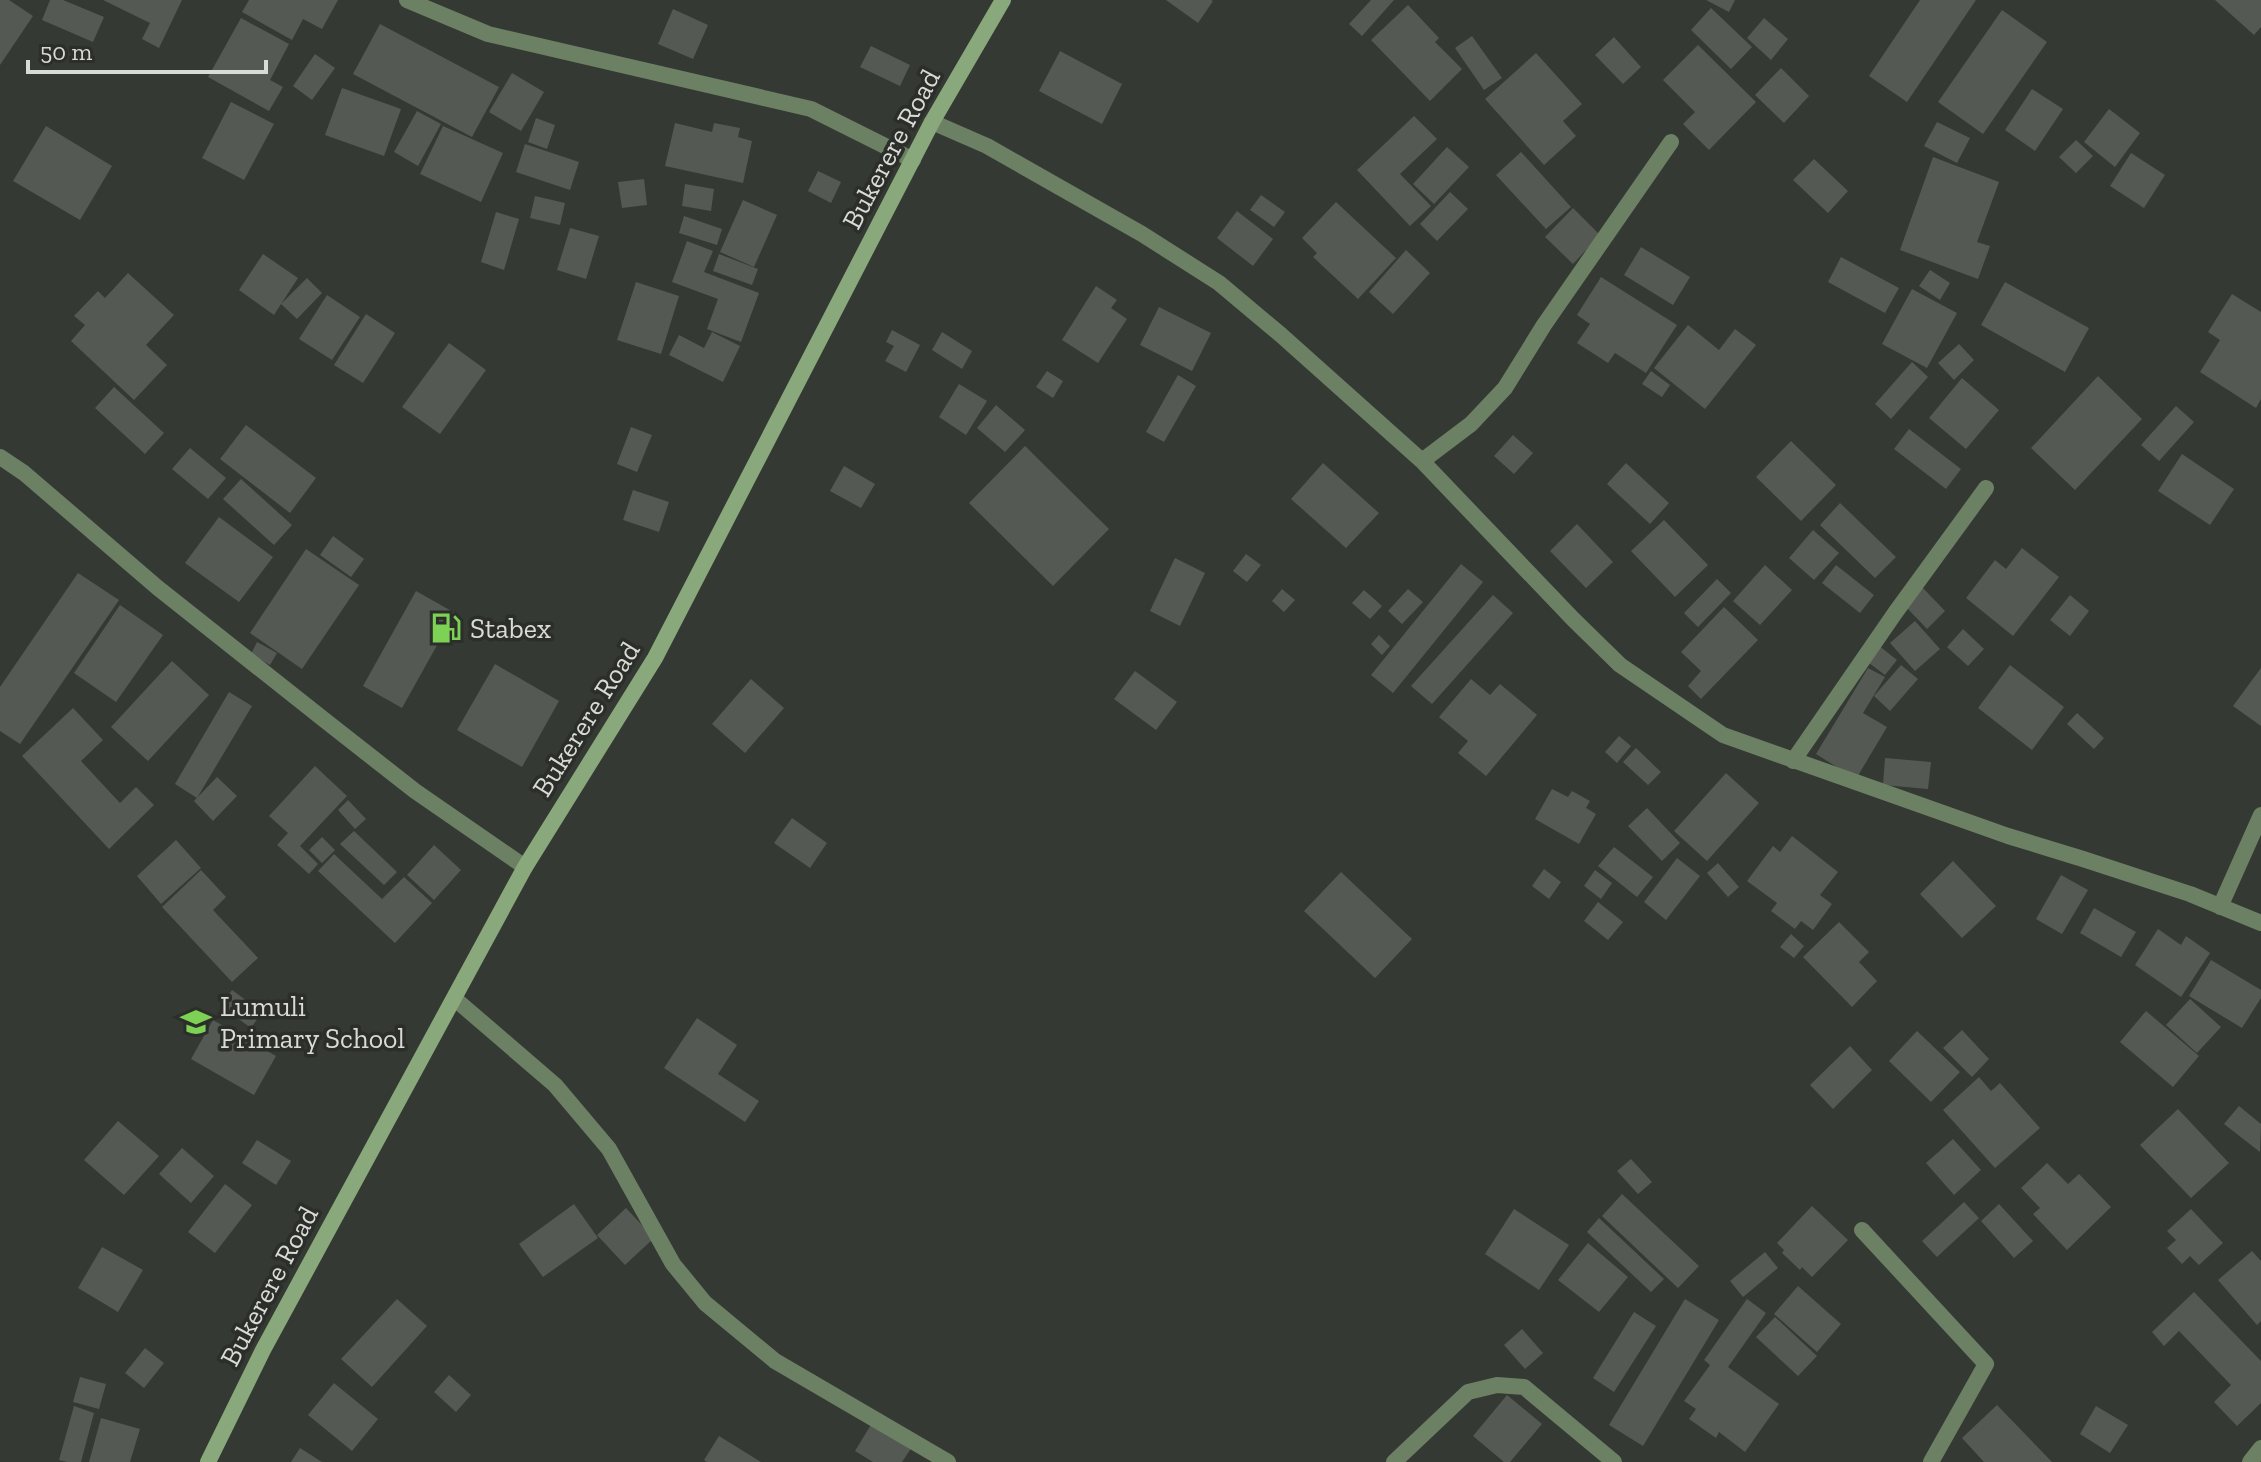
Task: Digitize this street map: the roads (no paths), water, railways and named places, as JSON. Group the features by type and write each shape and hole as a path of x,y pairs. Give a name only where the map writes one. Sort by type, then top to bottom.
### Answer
{"main road":[{"name":"Bukerere Road","path":"208,1462 263,1350 525,867 655,658 932,122 1003,0"}],"street":[{"path":"407,0 488,34 811,109 913,160"},
{"path":"932,122 987,146 1142,234 1219,283 1422,461 1620,665 1723,735 2261,923"},
{"path":"1422,461 1471,424 1505,388 1544,325 1671,142"},
{"path":"0,457 24,473 158,588 403,781 525,867"},
{"path":"1793,761 1986,488"},
{"path":"2220,907 2261,815"},
{"path":"455,999 555,1085 609,1149 673,1264 705,1303 775,1361 948,1462"},
{"path":"1862,1230 1986,1364 1931,1462"},
{"path":"1394,1462 1468,1392 1497,1385 1524,1387 1614,1462"},
{"path":"2250,1462 2261,1448"}],"place":[{"name":"Stabex","path":"446,628"},
{"name":"Lumuli Primary School","path":"196,1022"}]}
